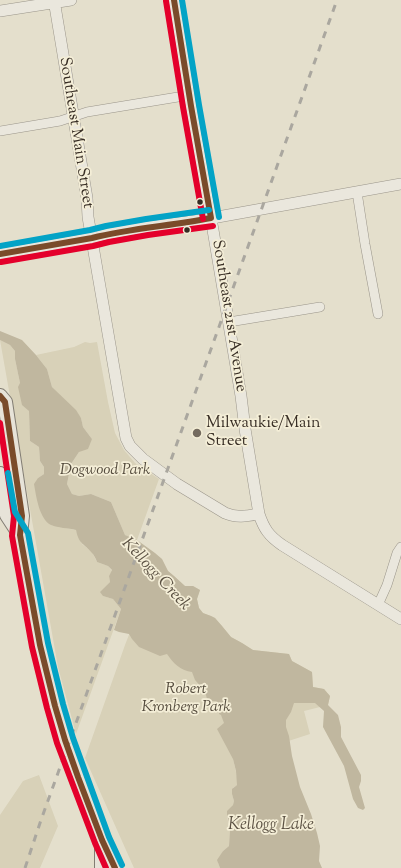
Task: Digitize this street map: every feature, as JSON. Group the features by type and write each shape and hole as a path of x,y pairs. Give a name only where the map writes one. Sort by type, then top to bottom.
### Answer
{"main road":[{"path":"0,396 4,402 12,449 22,516 20,535 40,645 65,740 102,840 115,868"},
{"path":"0,420 3,441 12,449"},
{"path":"0,474 7,515 20,535"},
{"path":"102,840 102,868"}],"street":[{"path":"0,11 54,1 71,0"},
{"name":"Southeast 21st Avenue","path":"174,0 229,322 259,514 262,524 275,540 401,619"},
{"name":"Southeast Main Street","path":"54,1 87,198 88,217 126,438 130,446 146,462 177,484 225,513 233,516 259,514"},
{"path":"0,131 60,121 87,112 190,95"},
{"path":"0,254 147,227 201,220 401,184"},
{"path":"357,192 378,314"},
{"path":"229,322 320,307"},
{"path":"378,605 387,584 397,553 401,547"}],"green space":[{"path":"0,340 10,345 15,351 15,359 20,383 29,411 30,441 39,447 40,461 44,467 44,474 38,478 51,525 76,530 82,544 92,552 97,562 108,566 112,571 109,576 110,582 104,589 103,596 113,599 121,609 76,734 58,667"},
{"name":"Dogwood Park","path":"85,342 97,342 115,433 124,450 135,463 159,479 137,540 125,535 111,502 91,494 79,496 72,494 67,484 71,464 79,452 92,439 83,427 81,418 52,387 47,369 36,355 74,347"},
{"name":"Robert Kronberg Park","path":"159,557 162,559 168,571 185,586 193,586 200,590 197,599 199,608 203,613 215,618 231,637 253,650 289,654 292,661 312,672 313,687 324,689 330,696 328,705 304,711 310,734 233,759 237,776 237,785 233,788 232,794 234,801 227,817 230,829 229,846 223,851 218,863 220,868 134,868 85,758 125,645"},
{"path":"39,775 58,826 40,868 0,868 0,815 23,781"}],"water":[{"name":"Kellogg Lake","path":"0,331 22,340 36,355 47,369 52,387 76,410 81,418 83,427 92,439 88,449 79,452 71,464 67,484 72,494 79,496 91,494 111,502 125,535 137,540 155,553 162,559 168,571 185,586 193,586 200,590 197,599 199,608 203,613 215,618 231,637 253,650 289,654 292,661 312,672 313,687 324,689 330,696 328,705 338,715 341,727 341,737 361,775 359,787 365,808 363,810 358,808 353,799 344,766 323,727 324,711 315,703 294,703 286,720 292,756 300,787 317,833 320,846 319,861 322,868 220,868 217,860 223,851 229,846 230,829 227,811 233,805 234,801 232,789 237,785 233,759 217,729 224,723 221,715 219,714 220,708 216,701 209,701 207,699 205,691 195,680 192,672 184,670 178,666 167,654 160,656 139,647 129,634 114,630 121,609 113,599 103,596 100,592 110,582 109,576 112,570 108,566 97,562 93,554 80,541 76,530 51,525 44,518 39,506 34,484 38,478 44,474 44,467 40,461 39,447 30,441 29,411 22,405 18,387 20,383 15,359 15,351 10,345 0,340"}],"railway":[{"path":"25,868 337,0"}],"transit line":[{"path":"174,0 211,218"},
{"path":"182,0 219,217"},
{"path":"166,1 203,219"},
{"path":"0,246 146,219 209,210"},
{"path":"0,254 121,232 211,218"},
{"path":"1,262 148,235 213,226"},
{"path":"0,396 5,402 22,516 20,535 40,645 65,740 102,840 115,868"},
{"path":"0,423 14,516 12,536 32,647 57,743 106,868"},
{"path":"8,473 15,512 28,533 48,643 63,704 73,738 109,837 122,865"}],"place":[{"name":"Milwaukie/Main Street","path":"197,433"}],"water label":[{"name":"Kellogg Creek","path":"155,575"}]}
